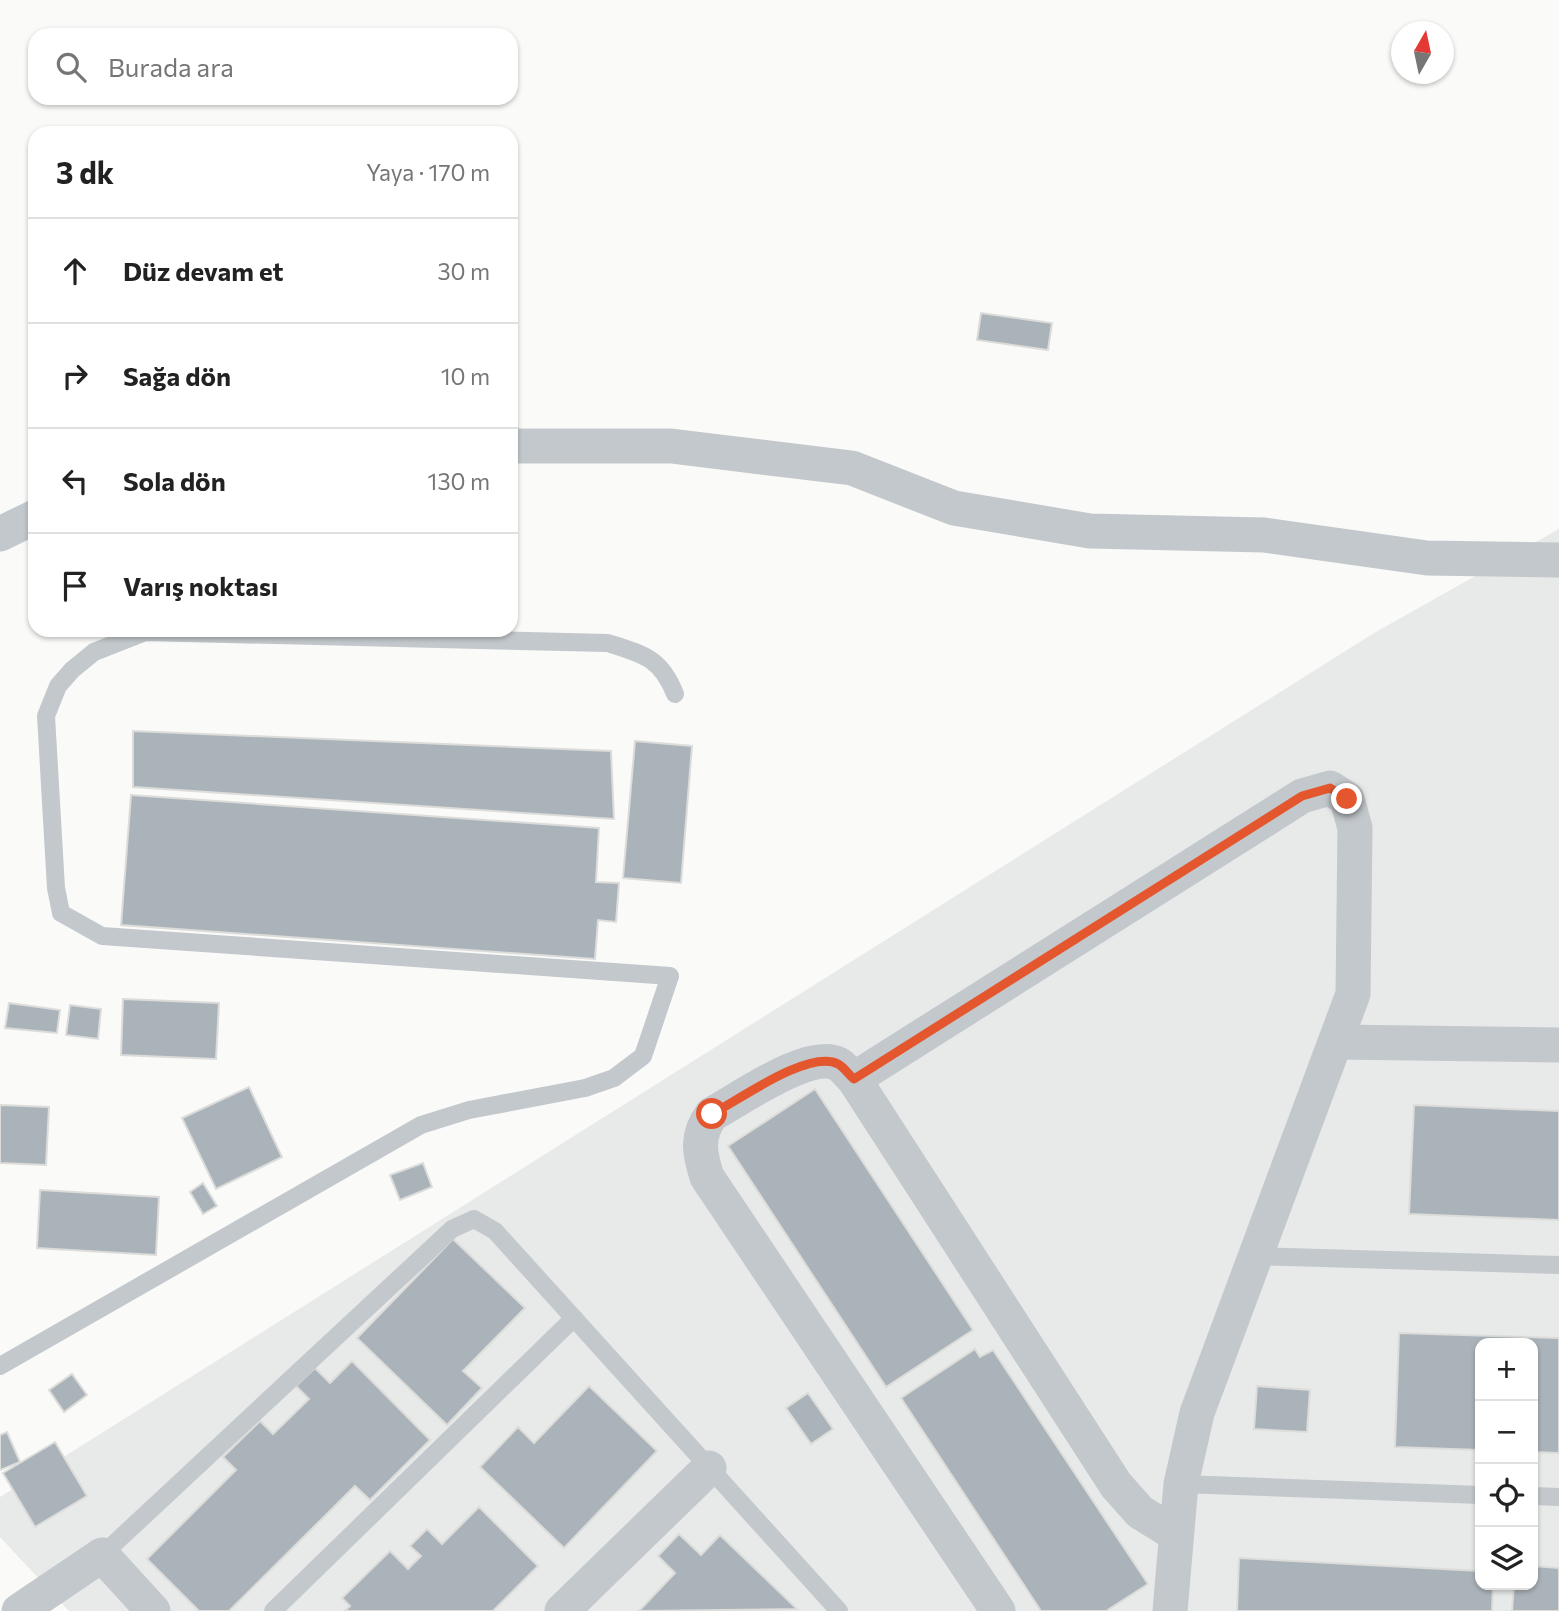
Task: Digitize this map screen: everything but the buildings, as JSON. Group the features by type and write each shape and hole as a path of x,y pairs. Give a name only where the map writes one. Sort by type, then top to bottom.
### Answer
{"street":[{"path":"518,446 671,446 852,468 954,508 1090,531 1264,535 1427,558 1559,560"},
{"path":"0,534 28,520"},
{"path":"854,1079 1302,796 1330,788 1347,799 1355,828 1353,994 1197,1413 1181,1484 1174,1533 1170,1611"},
{"path":"1336,1042 1559,1045"},
{"path":"998,1611 707,1177 698,1150 703,1127 712,1114 798,1066 819,1061 837,1064 854,1079 1103,1467 1140,1512 1174,1533"},
{"path":"562,1611 709,1468"},
{"path":"19,1611 102,1555 153,1611"}],"lane":[{"path":"0,1366 421,1125 469,1110 586,1088 614,1078 643,1056 670,976 102,936 79,926 61,913 56,888 46,716 58,686 72,670 94,652 132,637"},
{"path":"355,637 608,643 641,653 666,671 675,694"},
{"path":"102,1555 452,1229 474,1219 495,1231 839,1611"},
{"path":"1255,1256 1559,1265"},
{"path":"273,1611 574,1318"},
{"path":"1181,1484 1475,1494"},
{"path":"1538,1496 1559,1497"}],"shaded area":[{"path":"1559,529 1559,1611 69,1611 0,1537 0,1497 1374,633"}],"route":[{"path":"712,1114 798,1066 819,1061 837,1064 854,1079 1302,796 1330,788 1347,799"}]}
